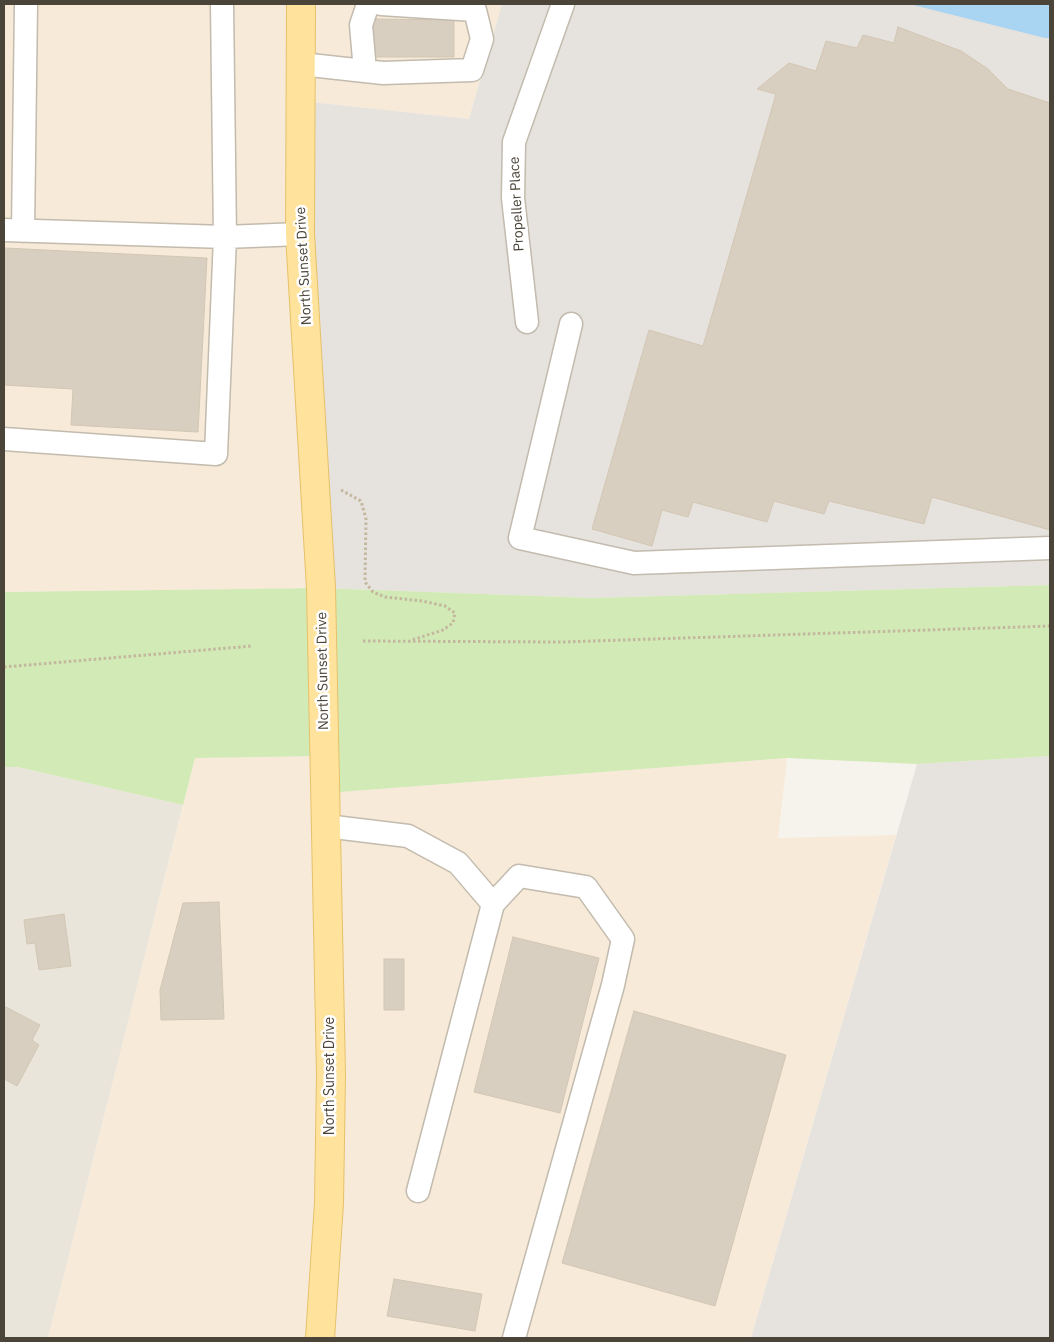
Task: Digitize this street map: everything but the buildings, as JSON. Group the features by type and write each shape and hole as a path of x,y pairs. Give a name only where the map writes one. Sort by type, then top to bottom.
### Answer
{"main road":[{"name":"North Sunset Drive","path":"301,4 300,234 321,588 331,1075 329,1203 323,1338"}],"street":[{"path":"26,4 13,231 225,236 300,234"},
{"path":"4,439 216,454 225,236 222,4"},
{"path":"365,71 362,25 368,4"},
{"path":"301,64 383,73 472,70 482,40 475,10 381,4"},
{"name":"Propeller Place","path":"527,322 513,198 514,142 563,4"},
{"path":"571,324 520,538 634,563 1050,548"},
{"path":"326,826 408,836 458,863 493,904"},
{"path":"418,1191 493,904 519,876 586,887 623,939 613,985 514,1338"}],"path":[{"path":"316,488 344,491 362,501 366,518 365,582 373,592 385,597 422,600 445,606 455,613 453,622 443,630 409,641"},
{"path":"363,641 562,642 1050,626"},
{"path":"4,667 252,646"}],"shaded area":[{"path":"4,4 502,4 469,119 301,101 321,588 4,592"},
{"path":"502,4 1050,4 1050,585 592,598 321,588 301,101 469,119"},
{"path":"325,756 326,793 787,758 778,838 896,835 751,1338 48,1338 195,758"},
{"path":"1050,756 1050,1338 751,1338 917,764"},
{"path":"4,767 18,767 183,805 48,1338 4,1338"}],"green space":[{"path":"1050,585 1050,756 917,764 787,758 326,793 325,756 195,758 183,805 18,767 4,767 4,592 321,588 592,598"}],"water":[{"path":"909,4 1050,4 1050,38 1045,38"}]}
